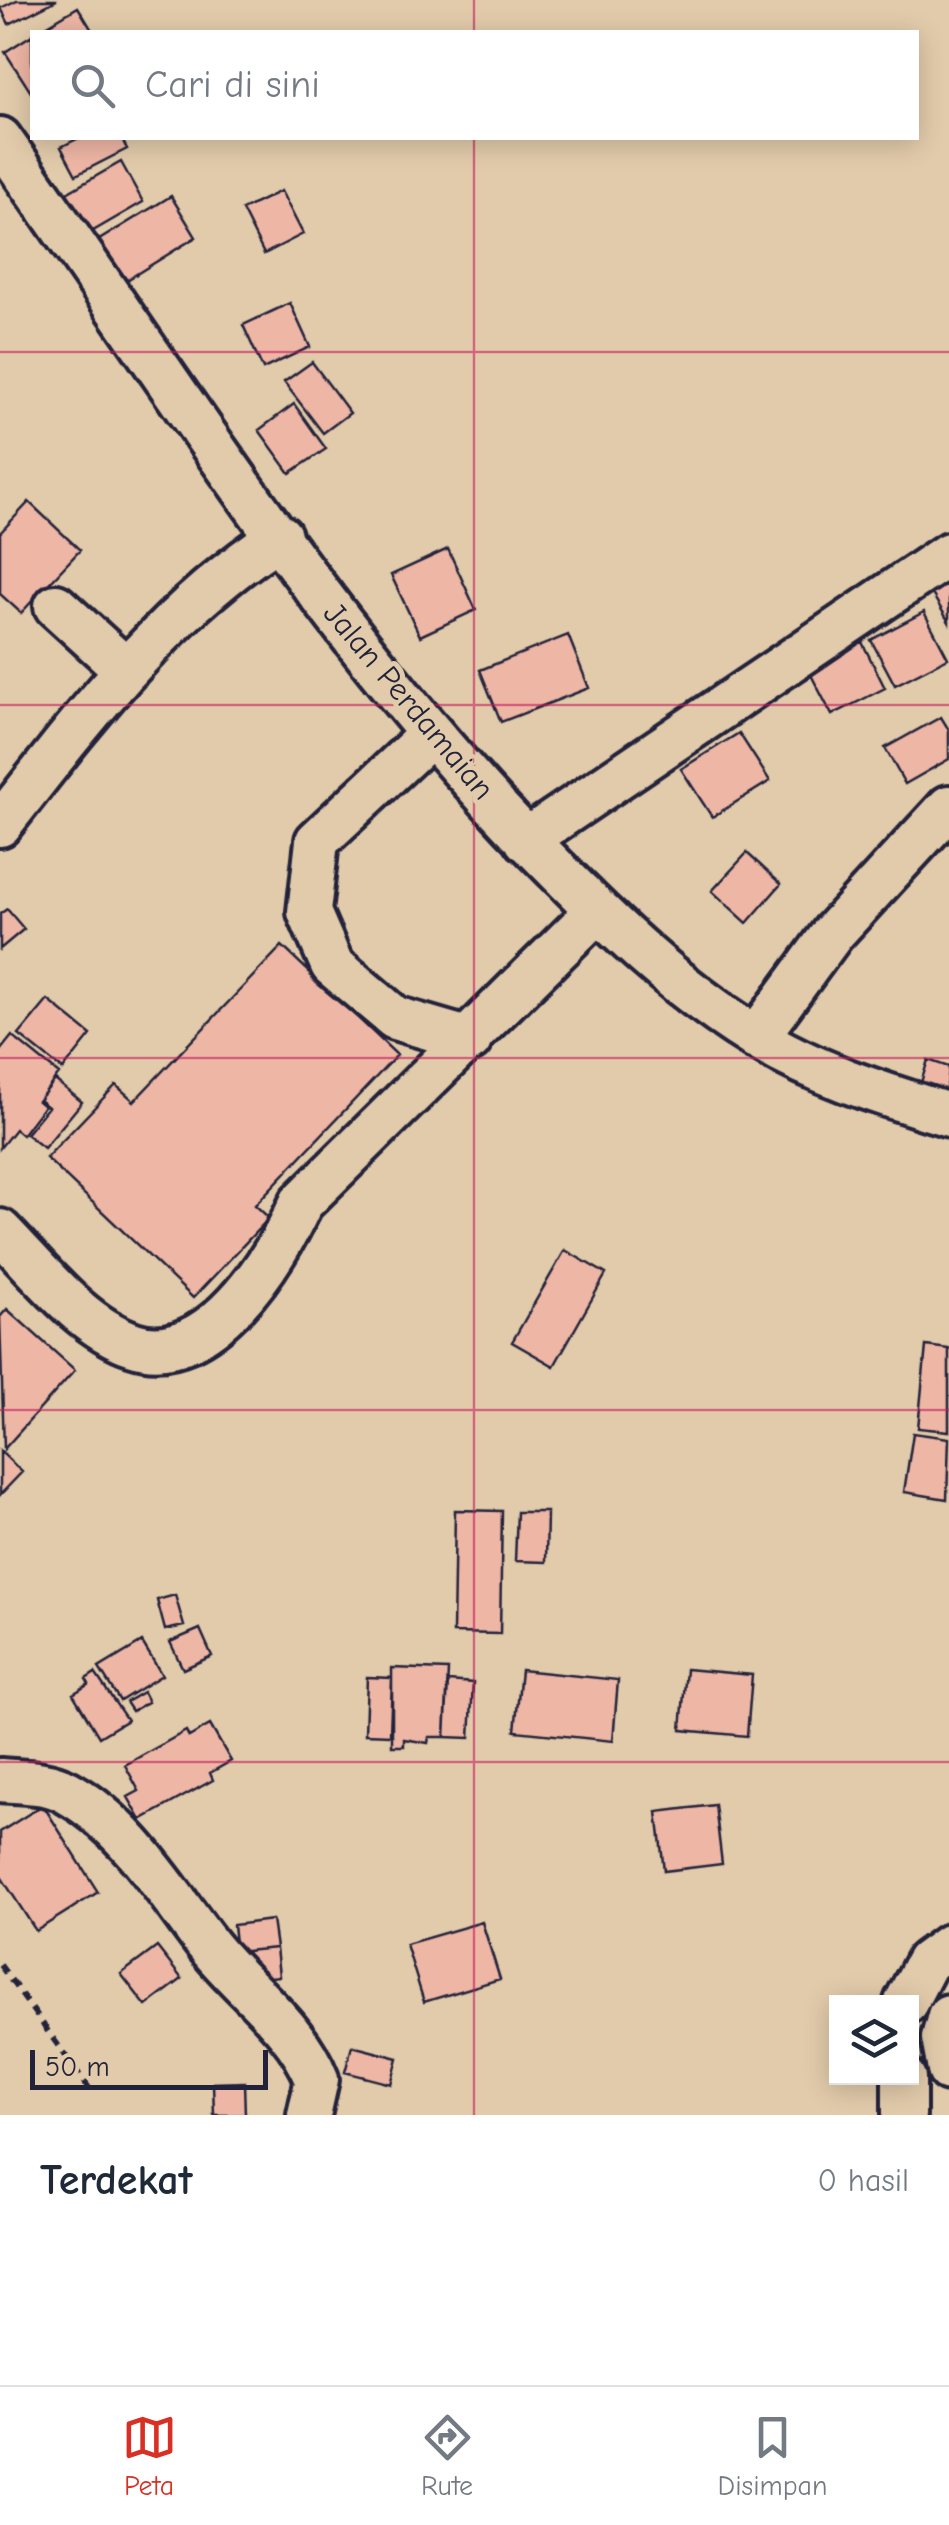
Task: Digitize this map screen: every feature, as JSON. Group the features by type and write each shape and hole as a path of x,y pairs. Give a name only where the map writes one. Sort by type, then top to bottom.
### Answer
{"street":[{"name":"Jalan Perdamaian","path":"0,139 280,536 430,736 526,840 597,911 686,990 756,1038 822,1072 949,1115"},
{"path":"0,825 125,669 183,609 234,565 280,536"},
{"path":"526,840 949,554"},
{"path":"56,606 125,669"},
{"path":"430,736 317,842 309,912 332,965 395,1018 470,1040"},
{"path":"756,1038 833,934 949,807"},
{"path":"0,1231 99,1326 134,1345 170,1349 218,1323 276,1254 300,1202 470,1040 597,911"},
{"path":"0,1780 36,1782 67,1792 120,1835 206,1944 296,2037 317,2079 309,2115"},
{"path":"910,1995 927,1962 949,1946"},
{"path":"949,2016 943,2038 949,2070"},
{"path":"904,2085 904,2115"}],"path":[{"path":"0,1964 88,2088"}],"building":[{"path":"17,0 57,0 9,24 1,8"},
{"path":"78,7 92,30 39,30"},
{"path":"30,36 30,91 5,52"},
{"path":"75,140 122,140 127,149 76,175 61,147"},
{"path":"121,162 143,202 81,238 58,198"},
{"path":"281,191 303,234 264,254 242,210"},
{"path":"171,196 196,237 122,283 96,242"},
{"path":"290,303 310,347 263,369 243,325"},
{"path":"312,362 350,413 323,433 284,382"},
{"path":"294,404 326,449 290,473 259,430"},
{"path":"29,502 80,550 21,613 0,594 0,533"},
{"path":"448,549 476,610 420,636 391,575"},
{"path":"949,583 949,622 932,594"},
{"path":"924,612 948,658 895,685 871,640"},
{"path":"568,635 589,688 501,722 480,670"},
{"path":"862,642 885,688 832,715 808,669"},
{"path":"941,717 949,730 949,759 905,784 885,748"},
{"path":"739,733 770,781 712,817 681,769"},
{"path":"747,853 781,884 747,923 712,891"},
{"path":"7,909 24,929 0,949 0,914"},
{"path":"282,946 397,1055 255,1205 269,1218 193,1298 46,1158 116,1085 134,1101"},
{"path":"48,1000 91,1035 63,1070 19,1035"},
{"path":"12,1036 59,1074 38,1101 44,1106 22,1135 15,1129 0,1148 0,1051"},
{"path":"928,1060 949,1067 946,1098 919,1089"},
{"path":"55,1080 82,1102 44,1148 26,1134 48,1107 39,1100"},
{"path":"565,1250 606,1274 554,1366 512,1342"},
{"path":"7,1309 75,1370 4,1449 0,1317"},
{"path":"926,1346 949,1349 949,1431 918,1428"},
{"path":"913,1433 949,1438 947,1499 904,1492"},
{"path":"0,1451 22,1472 0,1495"},
{"path":"455,1510 502,1511 500,1634 453,1633"},
{"path":"517,1512 547,1512 546,1562 515,1561"},
{"path":"175,1595 184,1626 165,1630 157,1600"},
{"path":"200,1629 212,1656 183,1669 170,1642"},
{"path":"142,1642 162,1675 120,1701 99,1668"},
{"path":"392,1668 448,1670 445,1737 429,1737 428,1743 404,1739 404,1746 392,1746"},
{"path":"686,1669 752,1675 747,1736 681,1730"},
{"path":"521,1670 618,1680 613,1741 515,1731"},
{"path":"95,1673 127,1720 99,1737 73,1694 89,1684 86,1679"},
{"path":"367,1677 392,1678 390,1735 365,1734"},
{"path":"448,1681 473,1683 470,1738 445,1737"},
{"path":"143,1692 148,1702 132,1711 126,1702"},
{"path":"210,1725 231,1761 210,1773 213,1780 141,1820 128,1797 139,1791 125,1765 186,1731 189,1737"},
{"path":"43,1805 98,1892 36,1931 0,1875 0,1832"},
{"path":"715,1805 722,1864 664,1871 657,1812"},
{"path":"272,1920 276,1948 236,1952 233,1925"},
{"path":"482,1922 500,1979 424,2002 406,1944"},
{"path":"157,1947 182,1979 146,2006 121,1974"},
{"path":"276,1948 279,1976 240,1981 236,1952"},
{"path":"352,2046 398,2058 391,2084 345,2072"},
{"path":"244,2082 245,2115 214,2115 213,2083"}]}
